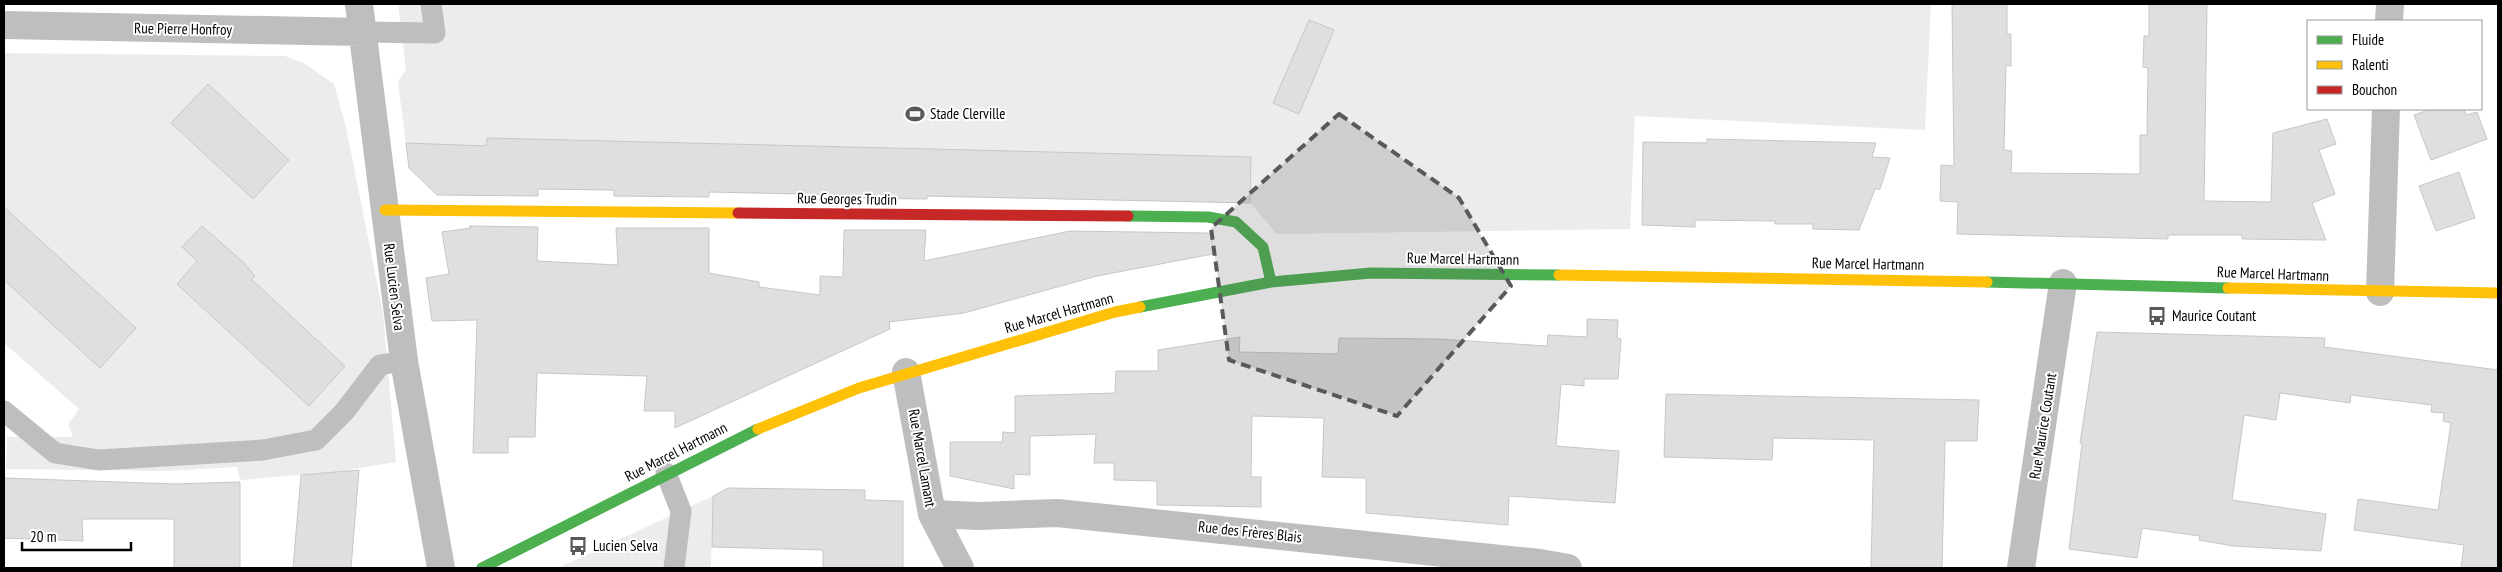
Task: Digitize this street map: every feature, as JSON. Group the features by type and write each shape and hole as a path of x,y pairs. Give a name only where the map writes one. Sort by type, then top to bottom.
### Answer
{"main road":[{"name":"Rue Georges Trudin","path":"385,210 1208,217 1236,222 1263,247 1270,282"},
{"name":"Rue Marcel Hartmann","path":"482,568 563,529 666,473 752,431 859,388 906,372 1116,312 1270,282 1371,273 2063,283 2380,292 2498,293"}],"street":[{"name":"Rue Lucien Selva","path":"359,4 404,361 441,568"},
{"path":"2389,20 2390,4"},
{"name":"Rue Pierre Honfroy","path":"4,25 363,32"},
{"path":"2380,292 2386,110"},
{"name":"Rue Maurice Coutant","path":"2021,568 2063,283"},
{"name":"Rue Marcel Lamant","path":"906,372 932,514 960,568"},
{"name":"Rue des Frères Blais","path":"932,514 979,516 1057,512 1540,563 1568,568"}],"lane":[{"path":"363,32 435,33 431,4"},
{"path":"4,411 55,453 99,460 263,450 316,440 344,412 380,365 404,361"},
{"path":"666,473 681,511 674,568"}],"highlighted area":[{"path":"1339,114 1459,198 1511,286 1397,416 1229,360 1211,228"}],"shaded area":[{"name":"Stade Clerville","path":"398,4 1931,4 1925,130 1635,116 1630,229 1277,234 1250,203 429,187 409,168 398,82 406,69"},
{"path":"4,53 285,56 305,64 334,84 346,127 383,313 396,462 335,472 240,480 237,467 168,471 6,469 7,437 73,437 68,424 79,409 4,343"},
{"path":"713,496 711,568 558,568"}],"building":[{"path":"1952,4 2007,4 2007,34 2011,34 2011,66 2006,65 2004,150 2012,151 2011,173 2140,174 2140,135 2147,135 2148,68 2143,67 2144,36 2149,36 2149,4 2207,4 2204,201 2271,202 2273,133 2327,119 2336,144 2319,150 2335,194 2312,203 2326,240 2242,239 2242,235 2168,235 2168,239 1957,234 1958,202 1940,201 1941,165 1954,166"},
{"path":"1309,20 1334,30 1299,114 1273,103"},
{"path":"208,84 289,160 253,199 171,123"},
{"path":"2428,110 2464,110 2466,115 2477,112 2487,139 2431,160 2414,115"},
{"path":"487,138 1251,157 1250,203 927,196 927,199 846,198 846,195 709,192 709,197 614,196 614,190 538,189 538,196 437,195 409,168 406,143 486,146"},
{"path":"1707,139 1876,143 1872,157 1890,158 1880,189 1875,189 1859,230 1813,229 1813,224 1775,224 1775,221 1695,220 1695,227 1642,225 1643,142 1707,143"},
{"path":"2459,172 2475,218 2436,231 2419,186"},
{"path":"4,207 136,328 100,368 4,280"},
{"path":"202,226 243,262 255,276 251,279 345,366 309,406 177,284 197,261 182,247"},
{"path":"469,226 538,227 537,261 618,265 616,228 709,228 709,273 759,282 759,287 820,295 820,276 843,277 844,230 926,230 924,261 1070,231 1207,233 1212,234 1213,254 1097,276 964,313 889,322 890,329 675,428 675,411 644,411 647,376 537,373 535,437 508,437 508,453 473,453 477,320 432,321 426,278 449,274 442,232 471,228"},
{"path":"1587,319 1618,320 1617,338 1621,339 1618,379 1584,379 1584,386 1561,384 1556,446 1619,451 1615,503 1509,496 1508,525 1366,513 1366,478 1322,477 1324,418 1252,416 1251,477 1261,477 1261,507 1157,505 1157,481 1114,480 1114,463 1094,463 1096,434 1030,436 1030,475 1014,474 1014,489 950,476 950,442 1002,442 1003,432 1015,433 1015,396 1115,393 1116,371 1158,371 1158,350 1240,337 1239,352 1338,354 1339,338 1439,339 1547,346 1548,335 1587,337"},
{"path":"2097,332 2325,338 2324,347 2498,370 2498,568 2461,568 2464,545 2354,530 2358,499 2438,510 2451,423 2443,421 2444,413 2431,412 2432,405 2351,395 2350,403 2280,393 2276,420 2244,415 2232,500 2326,514 2321,551 2233,546 2199,540 2200,536 2142,528 2137,558 2069,549 2082,444 2080,443"},
{"path":"1666,394 1979,400 1977,441 1945,441 1942,568 1871,568 1874,440 1773,438 1772,460 1664,457"},
{"path":"359,470 351,568 293,568 301,475"},
{"path":"4,478 174,484 240,482 240,568 174,568 174,519 82,519 83,541 4,538"},
{"path":"728,488 865,490 865,500 903,501 903,568 823,568 823,550 712,547 713,496"}],"traffic: fast":[{"path":"1128,216 1208,217 1236,222 1263,247 1271,282"},
{"path":"1140,307 1271,282 1371,273 1559,275"},
{"path":"1987,282 2228,288"},
{"path":"482,568 758,429"}],"traffic: slow":[{"path":"385,210 738,213"},
{"path":"1559,275 1987,282"},
{"path":"2228,288 2498,293"},
{"path":"758,429 859,388 1115,312 1140,307"}],"traffic: jam":[{"path":"738,213 1128,216"}],"place":[{"name":"Stade Clerville","path":"915,114"},
{"name":"Maurice Coutant","path":"2157,316"},
{"name":"Lucien Selva","path":"578,546"}]}
